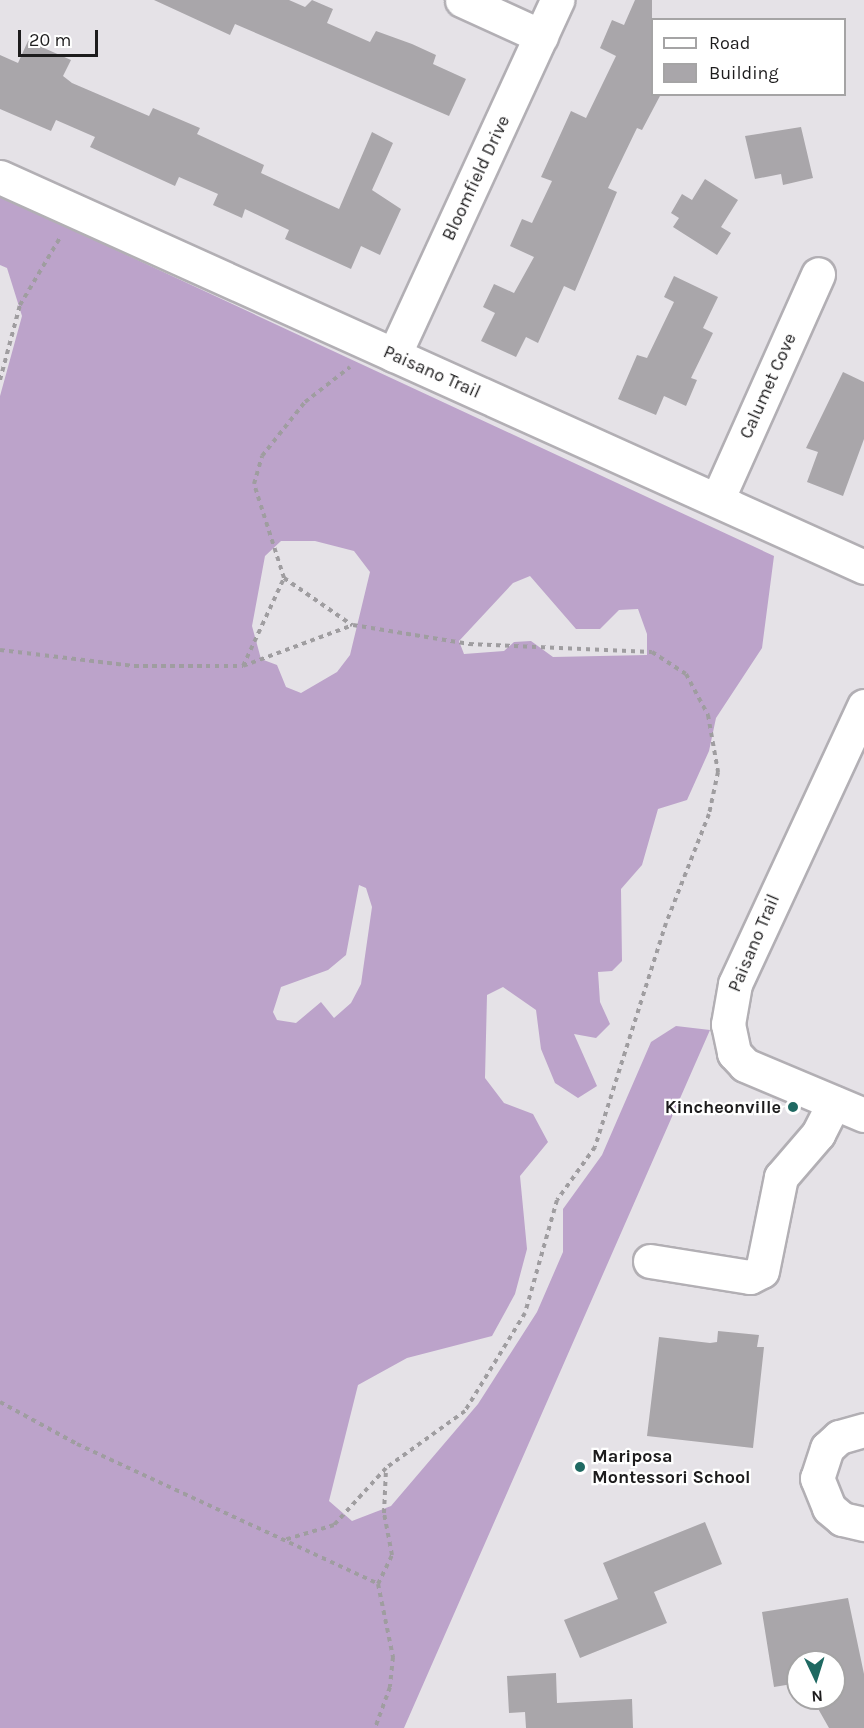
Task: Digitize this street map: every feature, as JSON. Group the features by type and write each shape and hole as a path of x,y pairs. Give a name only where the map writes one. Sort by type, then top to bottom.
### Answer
{"street":[{"path":"462,0 541,36"},
{"name":"Bloomfield Drive","path":"394,355 557,0"},
{"name":"Paisano Trail","path":"0,177 718,498 864,567"},
{"name":"Calumet Cove","path":"718,498 818,274"},
{"name":"Paisano Trail","path":"864,706 800,836 729,1007 729,1041 745,1065 864,1115"},
{"path":"650,1261 750,1277 762,1271 782,1178 818,1134 834,1103"},
{"path":"864,1430 839,1437 827,1448 818,1478 829,1508 842,1519 864,1524"}],"path":[{"path":"0,380 20,305 75,212"},
{"path":"284,1540 334,1526 386,1468 465,1411 525,1312 557,1200 595,1147 666,923 709,814 718,772 708,715 686,674 652,652 470,644 353,625 284,578 254,484 262,456 305,402 355,363 394,355"},
{"path":"243,666 284,578"},
{"path":"0,650 134,666 243,666 353,625"},
{"path":"0,1402 77,1444 378,1584"},
{"path":"375,1728 390,1687 393,1657 378,1584 392,1555 384,1513 386,1468"}],"shaded area":[{"path":"0,196 774,556 762,648 716,718 709,751 687,800 658,809 642,865 621,889 622,961 612,971 598,972 600,1002 610,1024 596,1038 574,1034 597,1086 578,1098 555,1083 541,1049 536,1010 503,987 487,995 485,1078 504,1103 533,1114 548,1142 520,1176 527,1249 515,1294 492,1336 407,1358 358,1385 329,1501 352,1521 391,1506 478,1404 537,1312 563,1252 563,1209 602,1155 651,1042 676,1026 710,1030 404,1728 0,1728 0,396 22,316 7,268 0,265","holes":["281,541 315,541 354,551 370,572 350,655 337,672 301,693 286,687 277,665 261,659 252,626 265,556","530,576 576,629 600,629 619,610 638,609 647,634 647,655 553,657 531,641 514,642 504,651 464,654 459,641 513,583","359,885 366,888 372,907 361,984 351,1003 334,1018 321,1002 296,1023 277,1020 273,1012 281,987 328,970 346,955"]}],"building":[{"path":"154,0 289,0 305,7 312,0 333,9 327,23 370,42 376,31 412,44 436,55 433,64 466,79 449,116 235,24 230,35"},
{"path":"635,0 652,0 651,96 660,96 642,130 637,128 608,188 617,192 575,291 564,286 538,343 526,337 516,357 481,341 495,313 483,307 494,284 514,293 534,257 510,246 522,219 532,223 552,181 541,177 571,111 586,118 616,56 600,48 612,20 624,25"},
{"path":"28,41 71,60 63,76 72,83 149,116 153,108 200,128 197,134 264,165 261,173 339,209 372,132 393,143 372,190 401,209 380,255 361,246 351,269 285,239 289,230 245,209 242,218 213,205 218,194 179,177 175,186 90,147 95,137 56,120 51,131 0,109 0,55 18,63"},
{"path":"801,127 813,178 783,185 781,174 755,179 745,136"},
{"path":"705,179 738,200 721,227 731,233 717,255 673,227 679,218 671,213 682,194 692,200"},
{"path":"674,276 718,297 703,328 713,333 691,378 697,380 686,406 664,396 656,415 618,399 637,355 647,358 674,302 664,297"},
{"path":"843,372 864,382 864,439 843,496 807,482 818,452 806,448"},
{"path":"718,1331 759,1335 757,1347 764,1347 753,1448 647,1436 659,1337 710,1343 717,1342"},
{"path":"705,1522 722,1564 654,1592 667,1623 580,1658 564,1620 618,1599 603,1563"},
{"path":"848,1598 864,1674 864,1728 829,1728 819,1710 846,1710 846,1650 786,1650 786,1685 774,1687 762,1612"},
{"path":"556,1673 557,1703 632,1699 633,1728 526,1728 525,1712 509,1713 507,1676"}],"place":[{"name":"Kincheonville","path":"793,1107"},
{"name":"Mariposa Montessori School","path":"580,1467"}]}
